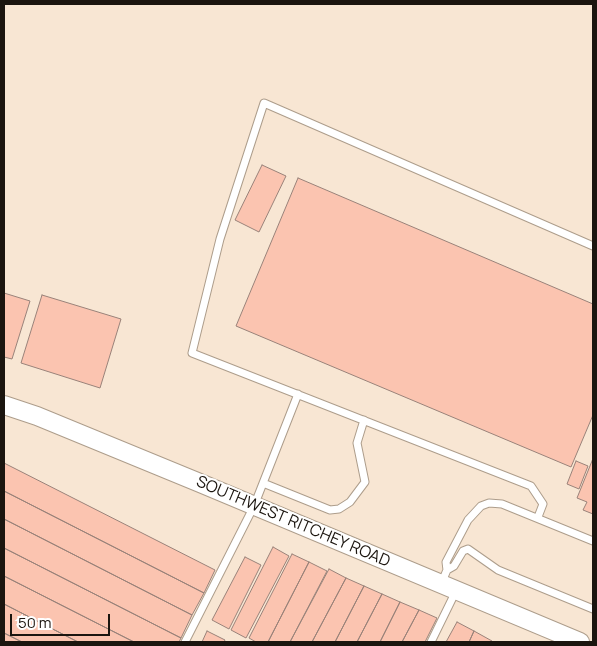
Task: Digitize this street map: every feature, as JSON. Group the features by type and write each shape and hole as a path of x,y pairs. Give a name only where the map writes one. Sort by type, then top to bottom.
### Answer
{"street":[{"name":"SOUTHWEST RITCHEY ROAD","path":"4,405 67,428 254,506 448,582 580,642"}],"lane":[{"path":"538,517 543,504 531,486 192,353 220,238 264,103 593,246"},
{"path":"185,642 254,506 298,394"},
{"path":"263,483 330,510 339,509 350,502 365,482 357,443 364,420"},
{"path":"448,582 446,562 468,520 481,506 502,504 538,517 593,541"},
{"path":"431,642 454,566 463,551 468,549 498,570 593,610"}],"building":[{"path":"262,165 286,176 259,232 235,220"},
{"path":"298,178 593,304 593,415 571,467 236,326"},
{"path":"4,293 30,301 12,359 4,357"},
{"path":"42,295 121,319 100,388 21,363"},
{"path":"576,461 588,466 579,489 567,484"},
{"path":"592,461 593,514 583,510 587,502 577,498"},
{"path":"4,463 215,570 204,593 4,491"},
{"path":"4,491 204,593 192,615 4,519"},
{"path":"4,519 192,615 181,638 4,548"},
{"path":"273,547 289,556 246,638 231,630"},
{"path":"4,548 181,638 179,642 134,642 4,576"},
{"path":"292,554 309,562 268,642 256,642 249,638"},
{"path":"245,557 261,565 229,629 212,620"},
{"path":"309,562 327,571 290,642 268,642"},
{"path":"329,569 346,578 312,642 290,642"},
{"path":"4,576 134,642 78,642 4,604"},
{"path":"346,578 364,586 335,642 312,642"},
{"path":"364,586 382,594 357,642 335,642"},
{"path":"382,594 400,602 380,642 357,642"},
{"path":"400,602 419,610 402,642 380,642"},
{"path":"4,604 78,642 22,642 4,633"},
{"path":"419,610 437,618 425,642 402,642"},
{"path":"457,622 474,631 469,642 446,642"},
{"path":"207,631 225,640 224,642 202,642"},
{"path":"474,631 492,641 469,642"},
{"path":"4,633 22,642 4,642"}]}
